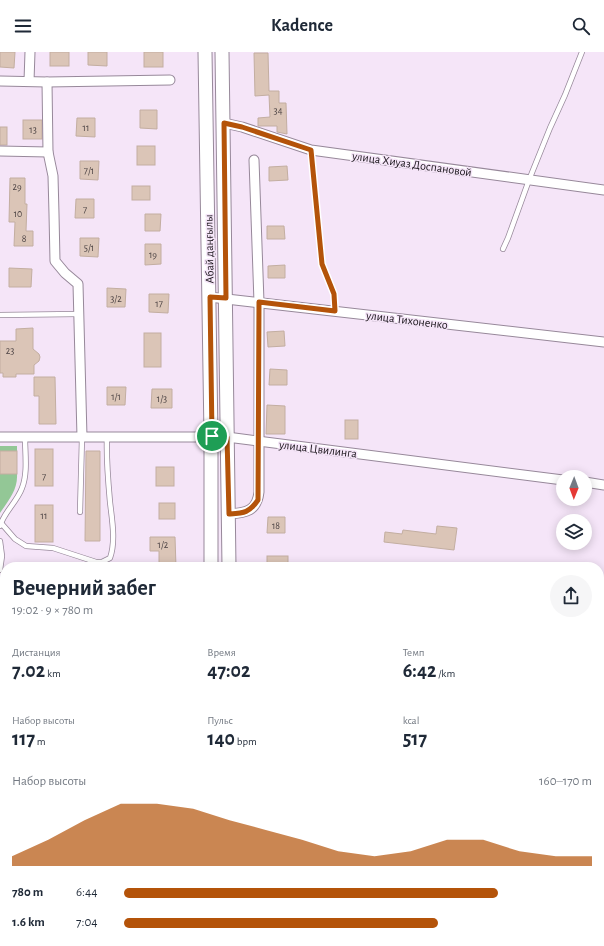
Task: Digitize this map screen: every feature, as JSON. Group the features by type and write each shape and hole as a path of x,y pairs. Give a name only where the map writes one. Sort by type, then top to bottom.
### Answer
{"street":[{"path":"29,81 30,52"},
{"name":"Абай даңғылы","path":"205,52 212,436 211,562"},
{"name":"Абай даңғылы","path":"222,52 229,562"},
{"path":"0,81 47,82 170,80"},
{"path":"47,82 48,152 53,176 55,261 65,273 78,284 82,437"},
{"name":"улица Хиуаз Доспановой","path":"224,123 242,127 311,150 604,190"},
{"path":"0,151 48,152"},
{"path":"229,514 244,513 253,508 258,500 259,302 254,160"},
{"name":"улица Тихоненко","path":"210,297 604,342"},
{"name":"улица Цвилинга","path":"0,437 227,437 556,479"},
{"path":"592,483 604,485"}],"lane":[{"path":"502,249 508,238 529,180 582,52"},
{"path":"311,150 322,264 334,294 335,311"},
{"path":"0,316 79,314"},
{"path":"25,437 25,476 22,488 0,525 14,539 26,546 53,548 96,562 102,562 110,558 112,554 113,530 107,462 107,437"},
{"path":"80,512 82,437"},
{"path":"0,541 1,562"}],"green space":[{"path":"0,446 17,446 17,451 0,451"},
{"path":"0,474 17,474 17,480 9,500 0,513"}],"building":[{"path":"0,52 15,52 14,68 0,67"},
{"path":"50,52 69,52 69,66 50,66"},
{"path":"88,52 107,52 107,66 88,65"},
{"path":"144,52 163,52 163,67 144,67"},
{"path":"254,53 268,53 269,91 279,91 279,103 286,103 287,134 277,132 277,126 258,126 258,118 270,117 269,95 255,96"},
{"path":"140,110 157,110 157,129 140,128"},
{"path":"77,118 95,118 95,137 76,136"},
{"path":"23,120 42,120 42,139 23,139"},
{"path":"0,127 7,127 7,145 0,145"},
{"path":"137,146 155,146 155,165 137,165"},
{"path":"80,161 99,161 98,180 80,179"},
{"path":"287,166 288,180 269,181 269,167"},
{"path":"10,178 25,178 25,204 27,204 26,231 33,231 33,246 14,246 15,222 9,222"},
{"path":"132,186 150,186 150,200 132,200"},
{"path":"76,199 94,199 94,218 75,218"},
{"path":"145,214 161,214 160,231 145,231"},
{"path":"267,226 284,226 285,239 267,239"},
{"path":"80,238 99,238 98,257 80,256"},
{"path":"145,244 161,244 161,264 145,265"},
{"path":"285,265 285,278 268,278 268,266"},
{"path":"9,268 32,269 31,287 9,287"},
{"path":"107,288 126,289 125,307 107,307"},
{"path":"149,294 169,294 168,313 149,312"},
{"path":"33,328 33,349 39,354 40,357 39,361 34,365 34,374 16,374 16,377 3,377 3,373 0,373 0,341 16,341 16,329"},
{"path":"284,331 285,346 268,347 267,332"},
{"path":"144,333 161,333 161,367 144,367"},
{"path":"270,369 287,370 287,385 269,385"},
{"path":"34,377 55,377 56,424 39,424 39,396 34,396"},
{"path":"107,387 126,387 125,405 107,405"},
{"path":"152,389 172,389 172,408 151,408"},
{"path":"267,405 285,406 285,434 266,434"},
{"path":"345,420 358,420 358,439 345,439"},
{"path":"35,449 53,449 53,486 35,486"},
{"path":"0,451 17,451 17,474 0,474"},
{"path":"86,451 100,451 100,541 85,541"},
{"path":"156,467 174,467 174,486 156,486"},
{"path":"159,503 175,503 175,519 159,519"},
{"path":"35,505 53,505 53,542 35,542"},
{"path":"268,517 285,517 285,533 267,533"},
{"path":"437,526 457,528 454,550 384,542 385,532 402,534 403,530 436,534"},
{"path":"150,537 175,537 176,562 159,562 159,551 150,551"},
{"path":"267,556 288,556 288,562 267,562"}],"route":[{"path":"224,123 242,127 311,150 322,264 334,294 335,311 259,302 259,492 258,500 253,508 244,513 229,514 227,437 212,436 210,297 226,298 224,123"}]}
